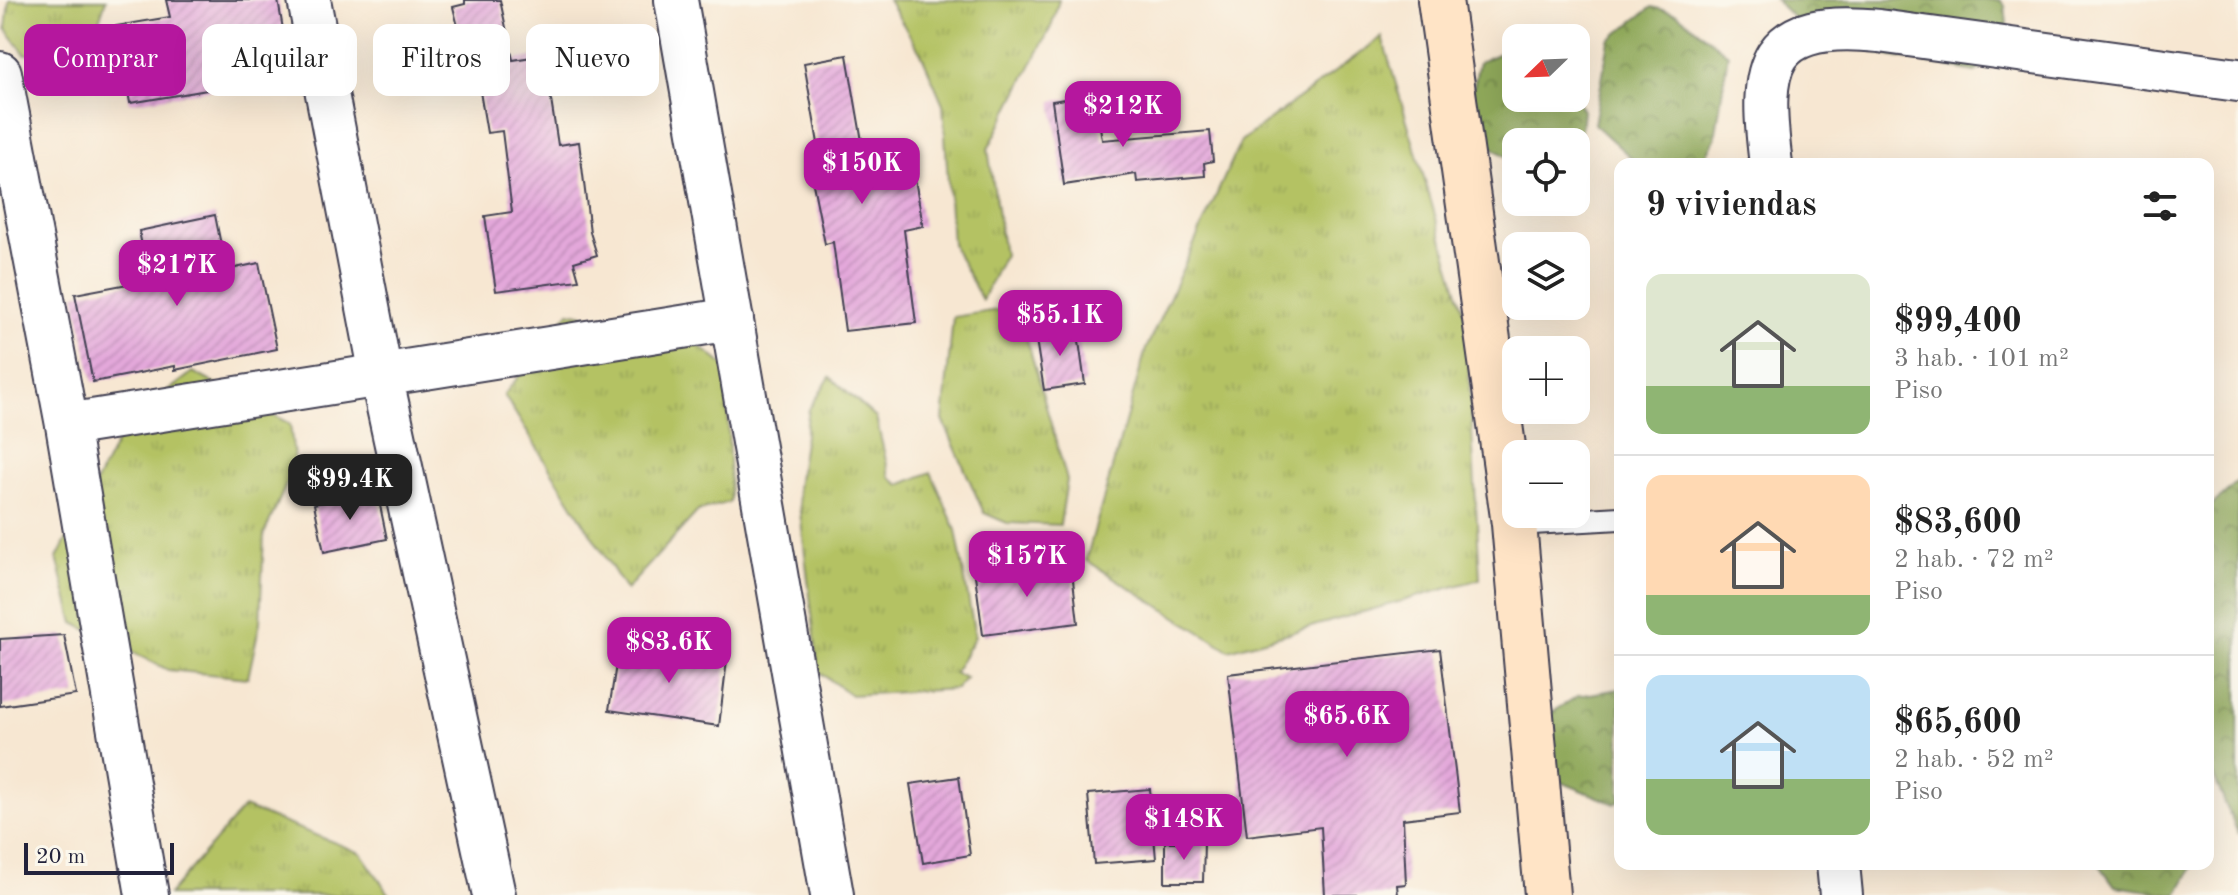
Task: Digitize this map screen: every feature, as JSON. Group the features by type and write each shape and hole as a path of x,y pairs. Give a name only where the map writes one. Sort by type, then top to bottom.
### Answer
{"main road":[{"path":"1440,0 1502,440"},
{"path":"1514,528 1547,895"}],"street":[{"path":"309,0 381,375 494,895"},
{"path":"676,0 832,895"},
{"path":"1770,158 1766,124 1767,77 1783,47 1807,32 1845,28 1879,31 2238,80"},
{"path":"0,73 67,425 147,895"},
{"path":"67,425 732,319"},
{"path":"1839,870 1841,895"}],"lane":[{"path":"1590,520 1614,518"}],"green space":[{"path":"9,0 106,0 98,24 24,24 24,53 6,29"},
{"path":"888,0 1059,0 1051,27 988,149 1004,255 982,300 952,244 943,104 921,53"},
{"path":"1775,0 1999,0 2005,5 2010,53 1975,72 1879,54 1843,36 1818,42"},
{"path":"1652,7 1677,14 1728,54 1715,139 1705,158 1631,158 1594,124 1609,40"},
{"path":"1382,37 1466,319 1480,579 1229,650 1086,560 1146,349 1241,141"},
{"path":"1502,52 1502,112 1583,112 1581,128 1502,128 1502,154 1492,147 1471,98 1479,62"},
{"path":"1003,309 1022,322 1067,480 1060,525 1007,523 984,513 943,420 953,317"},
{"path":"569,312 687,336 727,368 730,502 698,511 626,590 504,395"},
{"path":"193,372 290,424 295,465 264,534 260,622 248,678 168,670 74,623 57,558 127,422"},
{"path":"830,377 876,418 890,477 900,485 931,472 956,530 975,636 954,673 966,678 956,689 851,695 819,672 797,487 809,409"},
{"path":"2238,481 2238,834 2214,777 2214,503"},
{"path":"1614,690 1614,804 1541,774 1529,726 1578,696"},
{"path":"244,807 361,853 390,895 168,895"},
{"path":"2103,870 2191,870 2177,895 2115,886"}],"building":[{"path":"166,0 278,0 282,24 202,24 202,91 186,94 186,24 128,24 170,17"},
{"path":"465,0 500,0 505,24 457,24 453,7 465,4"},
{"path":"510,46 513,60 526,58 526,96 550,96 558,145 579,142 590,232 597,255 574,262 579,280 496,291 485,216 512,212 502,131 487,133 481,96 510,96"},
{"path":"847,55 866,164 911,156 923,226 904,230 916,323 845,331 833,242 825,244 811,174 823,172 804,63"},
{"path":"1095,94 1102,140 1210,131 1213,161 1204,163 1205,176 1137,182 1136,174 1064,185 1052,101"},
{"path":"129,96 172,96 130,103"},
{"path":"215,215 226,270 259,263 277,349 175,370 175,366 93,382 75,294 149,280 139,231"},
{"path":"1077,327 1085,384 1044,390 1035,333"},
{"path":"377,491 387,539 324,552 314,504"},
{"path":"1071,563 1078,623 983,635 975,575"},
{"path":"64,635 76,695 0,706 0,639"},
{"path":"619,645 727,660 719,726 609,710"},
{"path":"1440,649 1460,812 1403,819 1406,884 1397,885 1398,895 1325,895 1321,827 1247,836 1228,674"},
{"path":"959,777 970,855 923,863 910,784"},
{"path":"1150,789 1156,859 1094,864 1088,794"},
{"path":"1165,842 1204,842 1203,882 1165,882"}]}
